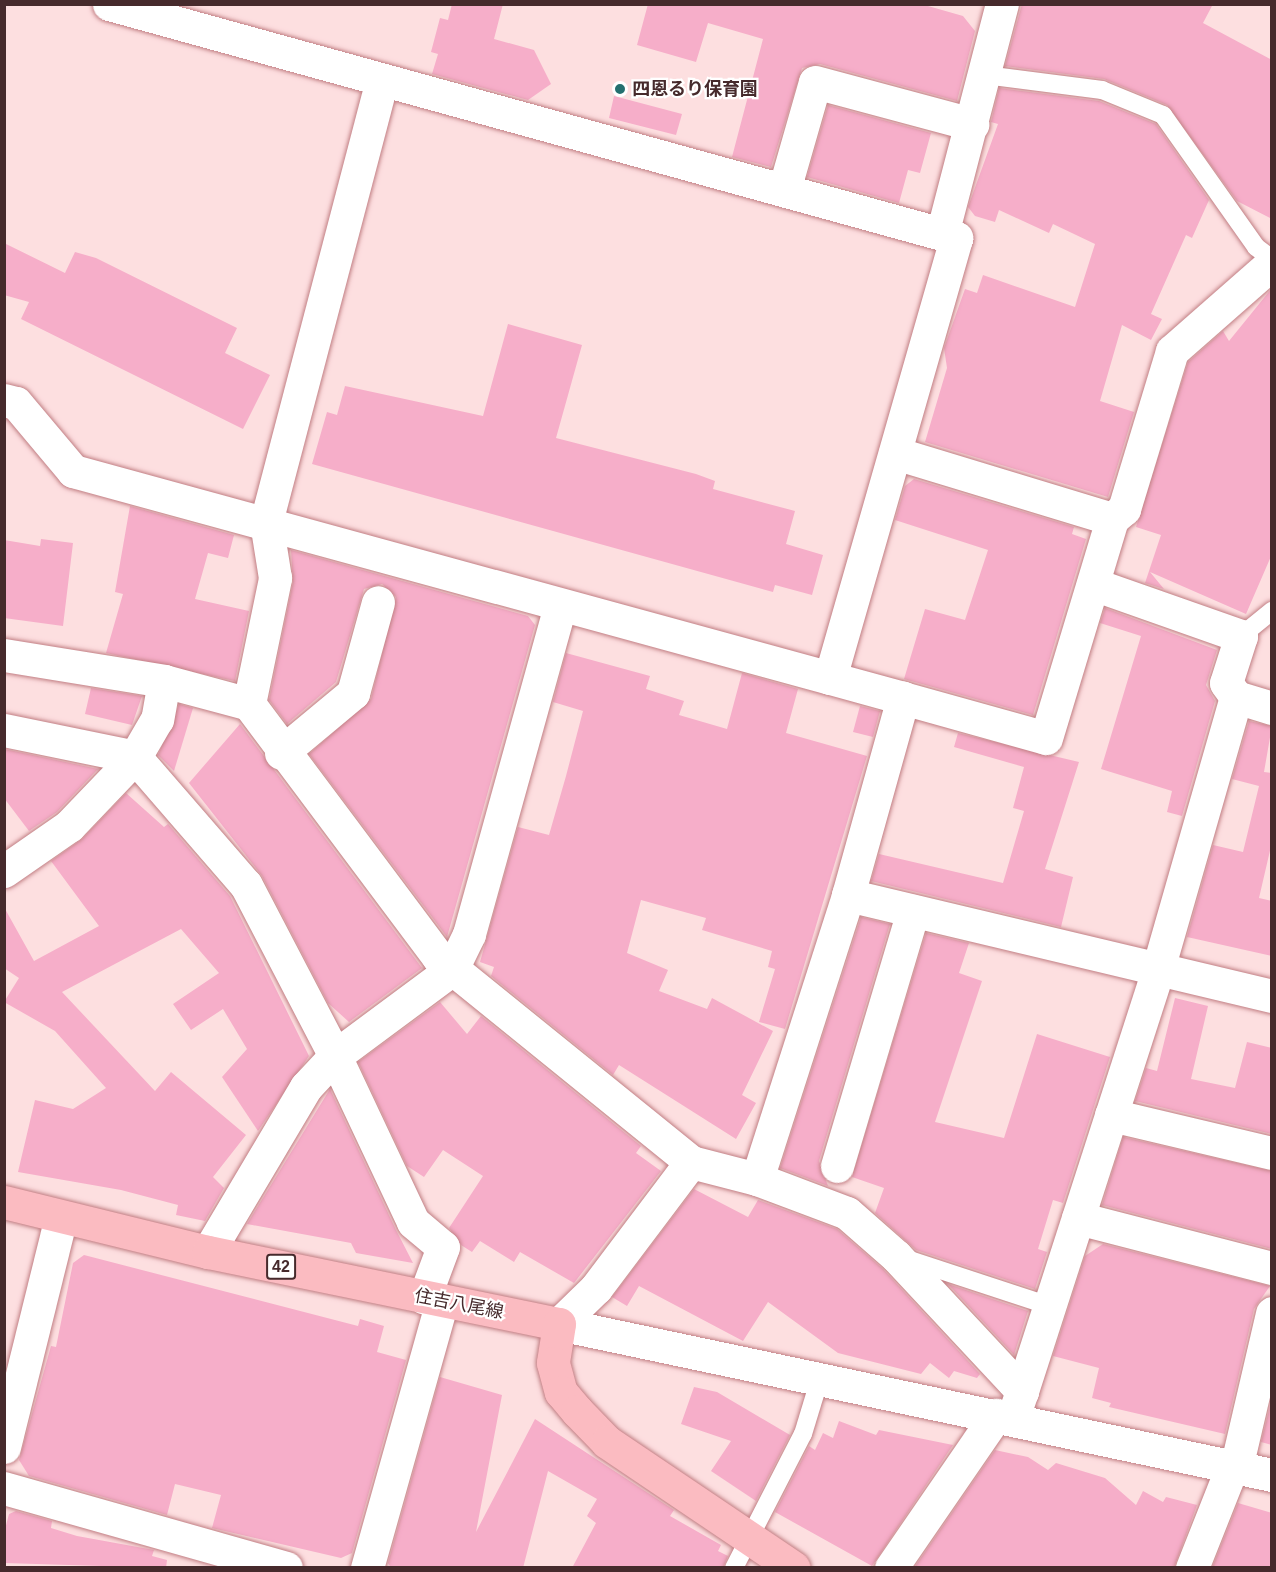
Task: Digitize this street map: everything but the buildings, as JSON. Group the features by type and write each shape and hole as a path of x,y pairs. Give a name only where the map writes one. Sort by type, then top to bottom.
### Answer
{"main road":[{"name":"住吉八尾線","path":"4,1202 61,1218 208,1252 559,1324"},
{"path":"559,1324 553,1363 561,1392 577,1411 607,1442 794,1568"}],"street":[{"path":"109,4 949,236"},
{"path":"830,678 895,453 949,236 972,124 985,75 994,6"},
{"path":"249,704 275,578 266,522 382,80"},
{"path":"784,190 815,82 972,124"},
{"path":"4,400 16,403 73,471 266,522 560,606 1046,738 1112,519 1124,510 1172,351 1272,261"},
{"path":"895,453 1112,519"},
{"path":"1093,584 1241,636 1226,682 1236,698 1272,708"},
{"path":"281,753 353,693 378,602"},
{"path":"208,1252 306,1087 335,1056 452,969 469,934 560,606"},
{"path":"4,655 164,681 249,704 281,753 452,969 691,1162 757,1179 847,1213 896,1256 1010,1408"},
{"path":"4,872 69,826 135,757 157,719 164,681"},
{"path":"757,1179 848,896 903,698"},
{"path":"891,1568 1010,1408 1050,1306 1158,969 1236,698"},
{"path":"4,730 135,757 246,885 335,1056 413,1222 443,1247 433,1299 367,1568"},
{"path":"848,896 1272,996"},
{"path":"837,1166 913,911"},
{"path":"1111,1114 1272,1153"},
{"path":"559,1324 596,1288 691,1162"},
{"path":"4,1447 15,1360 61,1218"},
{"path":"1078,1218 1272,1268"},
{"path":"1192,1568 1234,1468 1272,1313"},
{"path":"559,1324 820,1378 1010,1408 1234,1468 1272,1475"},
{"path":"4,1488 286,1568"}],"lane":[{"path":"985,75 1102,90 1163,115 1256,247 1272,261"},
{"path":"1241,636 1272,611"},
{"path":"896,1256 1050,1306"},
{"path":"734,1568 803,1434 820,1378"}],"place":[{"name":"四恩るり保育園","path":"620,89"}]}
